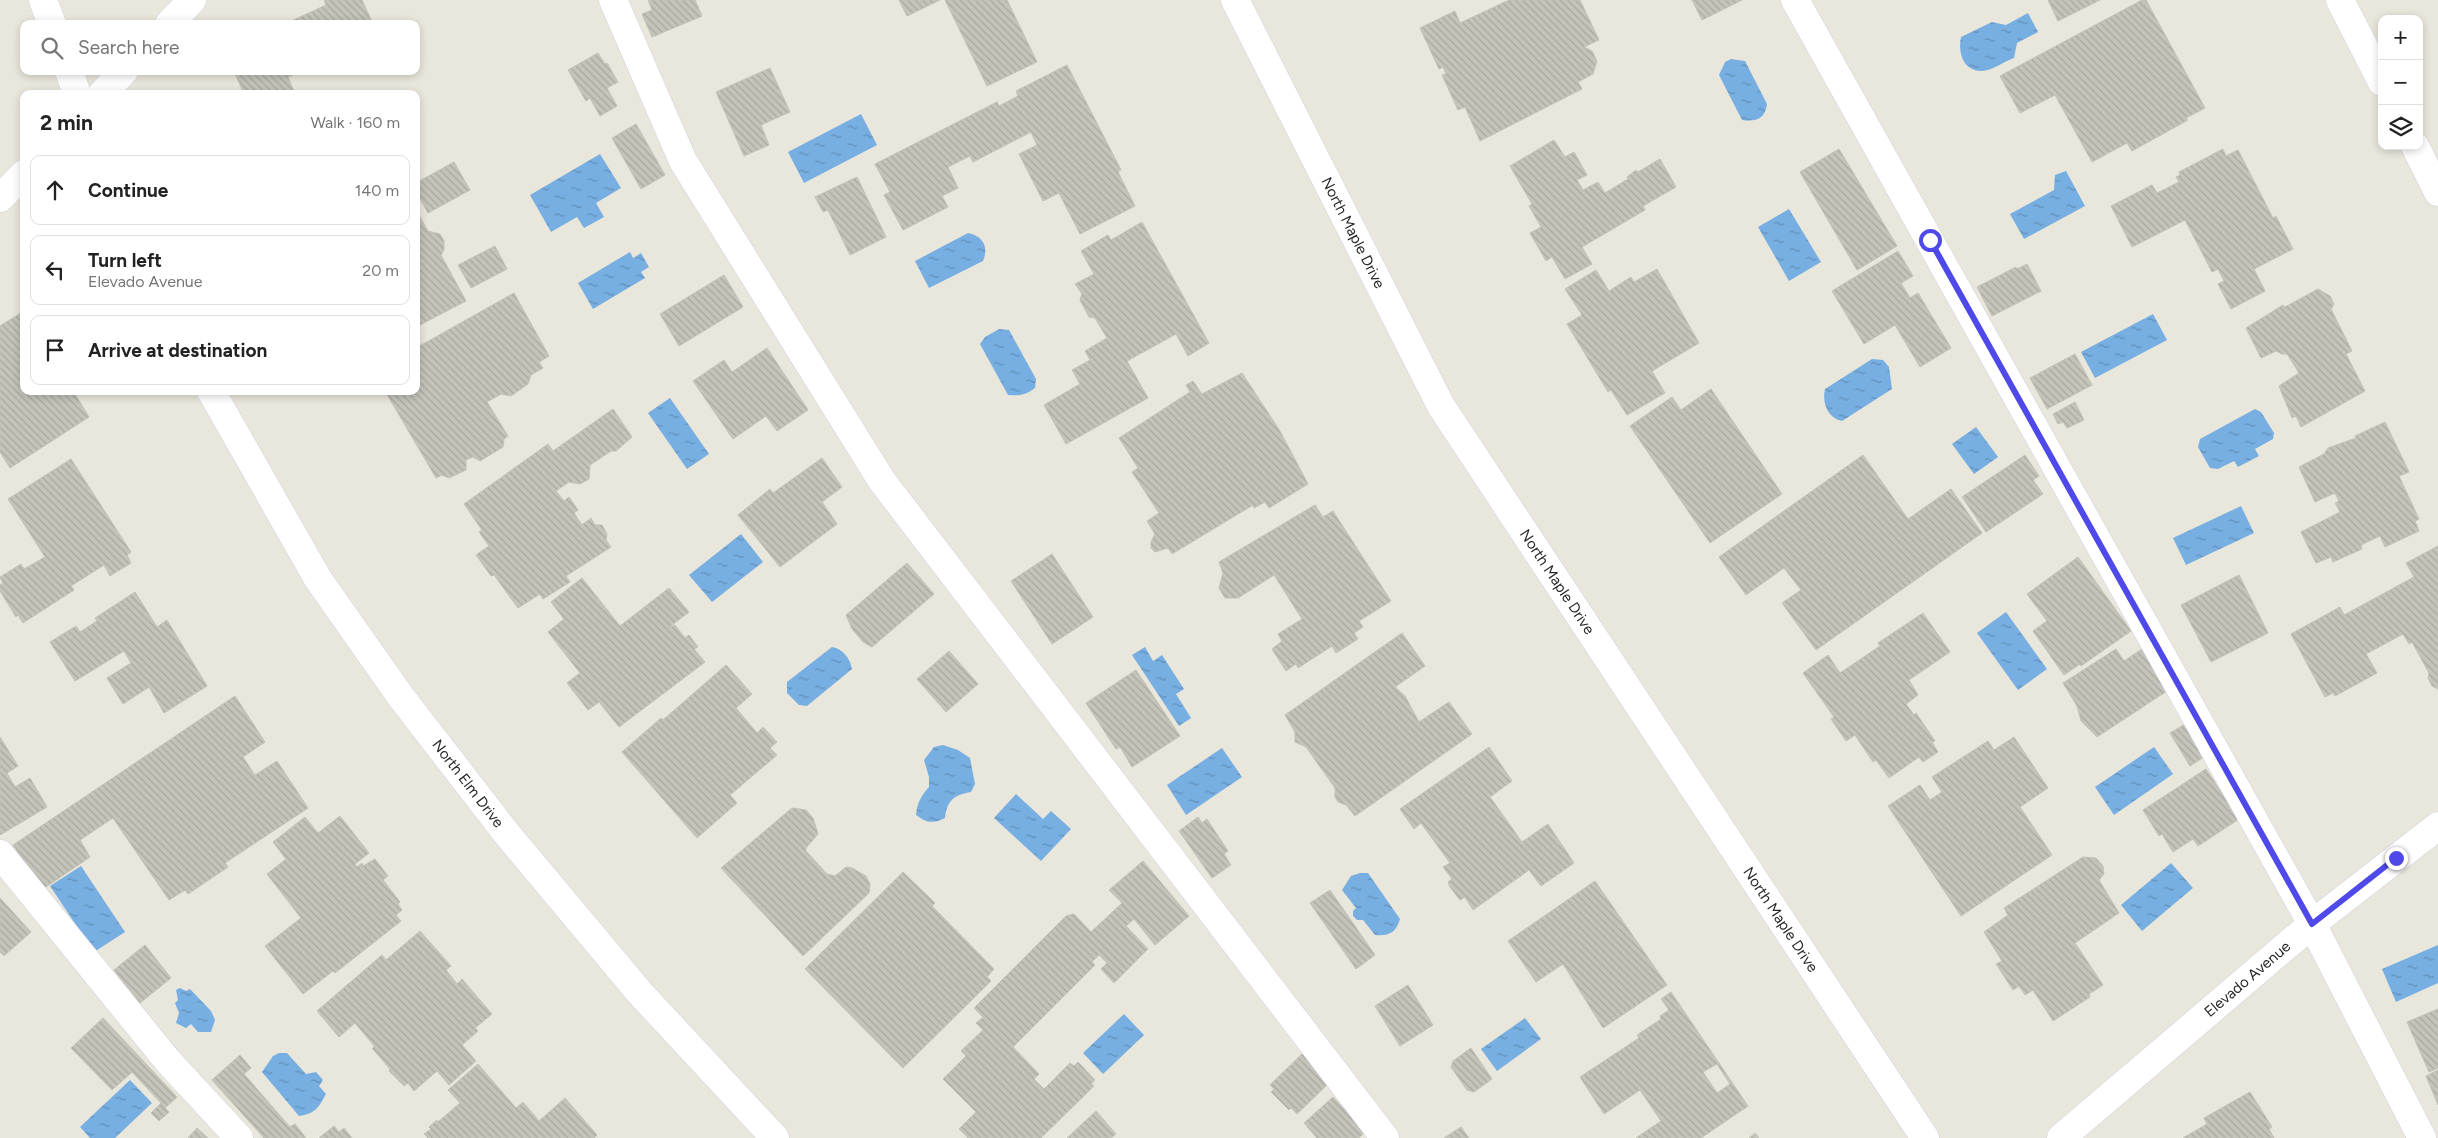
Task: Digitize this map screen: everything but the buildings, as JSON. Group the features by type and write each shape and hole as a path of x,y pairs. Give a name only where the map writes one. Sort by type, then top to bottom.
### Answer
{"street":[{"path":"44,0 51,20"},
{"path":"173,20 192,0"},
{"path":"613,0 683,161 882,481 1385,1138"},
{"name":"North Maple Drive","path":"1235,0 1441,406 1925,1138"},
{"path":"1795,0 2312,924 2422,1138"},
{"path":"2340,0 2378,74"},
{"path":"70,75 76,90"},
{"path":"106,90 120,75"},
{"path":"2417,150 2438,192"},
{"path":"0,198 20,178"},
{"name":"North Elm Drive","path":"213,395 318,579 401,697 507,834 640,994 775,1138"},
{"name":"Elevado Avenue","path":"2061,1138 2312,924 2438,826"},
{"path":"0,854 167,1060 239,1138"}],"water":[{"path":"2028,13 2038,32 2017,43 2014,58 1986,71 1975,70 1966,64 1961,54 1961,37 1992,22 2006,25"},
{"path":"1731,59 1745,61 1767,104 1762,116 1756,120 1742,120 1719,75 1725,62"},
{"path":"861,114 877,145 804,183 788,152"},
{"path":"600,154 621,188 596,203 604,217 584,228 577,217 551,232 530,195"},
{"path":"2066,171 2085,206 2024,239 2010,214 2054,190 2055,175"},
{"path":"1789,209 1821,262 1789,281 1758,227"},
{"path":"968,233 981,239 985,247 983,261 929,288 915,261"},
{"path":"630,252 633,258 641,253 649,267 641,272 645,278 593,309 578,283"},
{"path":"2153,314 2167,340 2095,378 2081,352"},
{"path":"999,329 1009,330 1036,379 1035,388 1026,394 1008,395 980,344 985,337"},
{"path":"1872,359 1883,360 1889,367 1892,389 1842,421 1833,417 1825,404 1825,389"},
{"path":"670,398 709,454 687,469 648,413"},
{"path":"2255,409 2261,412 2274,433 2273,439 2255,449 2259,456 2238,467 2234,461 2218,469 2210,468 2198,447 2200,439"},
{"path":"1976,427 1998,457 1974,474 1952,444"},
{"path":"2241,506 2254,533 2186,565 2173,538"},
{"path":"741,534 763,562 712,602 689,575"},
{"path":"2006,612 2047,669 2018,690 1977,633"},
{"path":"832,647 845,655 850,661 852,669 807,706 799,705 787,693 787,682"},
{"path":"1145,647 1153,661 1162,655 1184,689 1176,694 1191,718 1179,726 1132,655"},
{"path":"943,745 958,750 970,758 975,784 971,792 952,799 945,818 930,822 916,815 920,800 929,787 929,777 924,760 934,747"},
{"path":"2154,747 2173,774 2114,815 2095,787"},
{"path":"1222,748 1242,777 1186,815 1167,785"},
{"path":"1016,794 1043,819 1051,811 1071,829 1041,861 994,818"},
{"path":"2171,863 2193,888 2142,931 2121,905"},
{"path":"81,866 125,932 94,952 50,886"},
{"path":"1368,873 1400,919 1396,928 1391,933 1375,935 1363,920 1357,920 1353,916 1353,911 1356,908 1342,890 1351,876"},
{"path":"2438,945 2438,983 2396,1002 2382,969"},
{"path":"180,988 186,991 190,989 211,1011 215,1020 211,1032 198,1032 191,1024 186,1028 176,1023 179,1013 175,1003 178,1000 176,990"},
{"path":"1124,1014 1144,1035 1103,1074 1083,1053"},
{"path":"1525,1018 1541,1039 1497,1071 1481,1049"},
{"path":"279,1053 287,1053 306,1074 316,1072 323,1080 319,1086 326,1094 313,1112 299,1116 262,1072 273,1056"},
{"path":"130,1080 152,1103 115,1138 90,1138 80,1127"}],"route":[{"path":"1930,240 2312,924 2396,858"}]}
